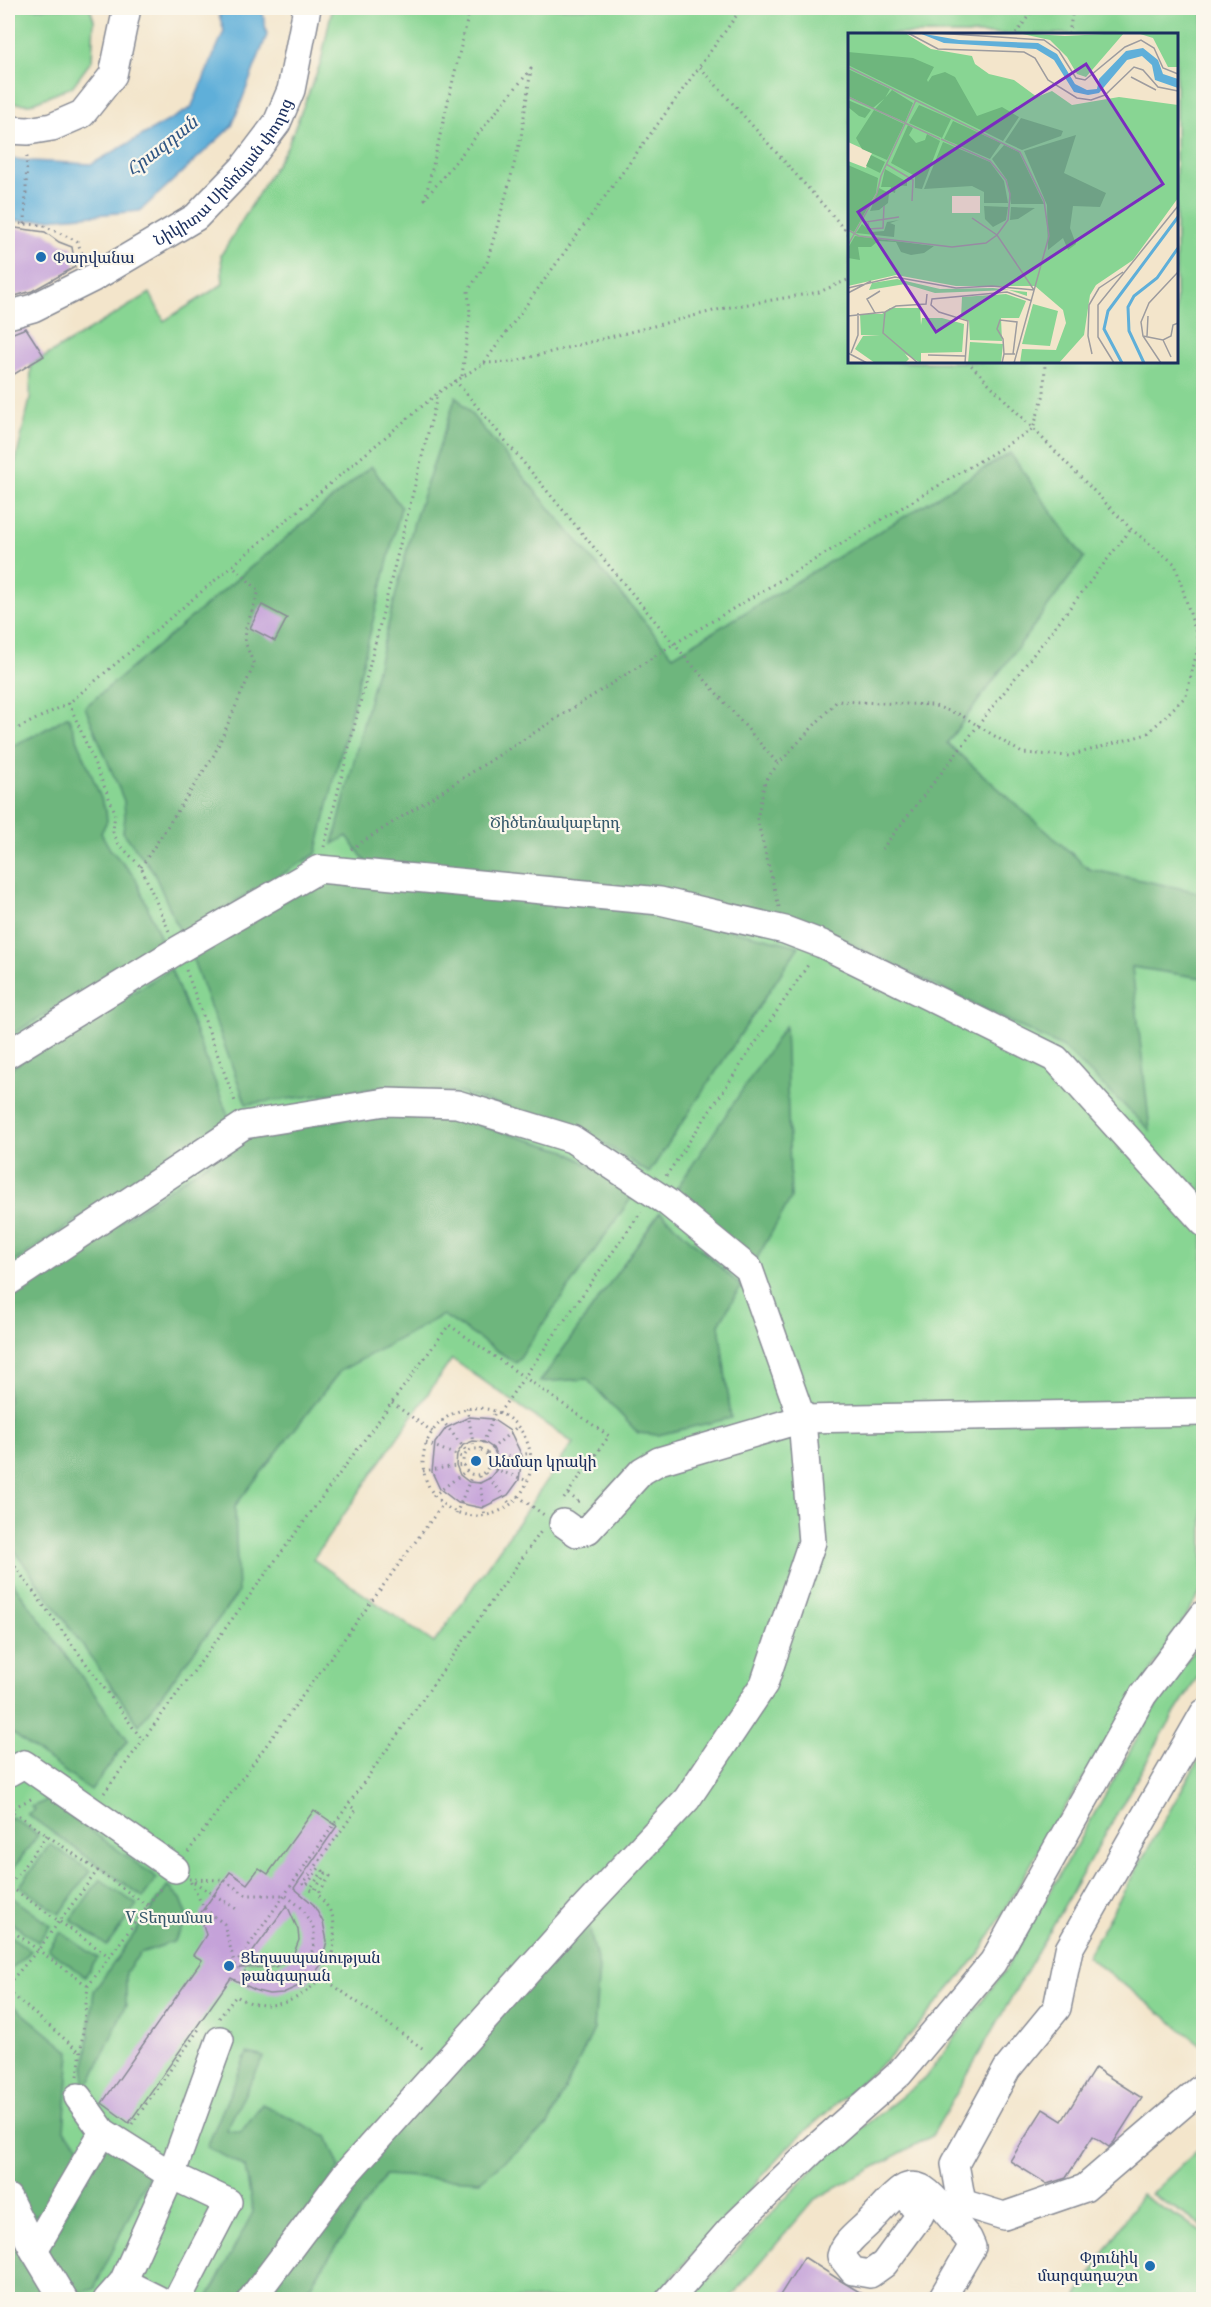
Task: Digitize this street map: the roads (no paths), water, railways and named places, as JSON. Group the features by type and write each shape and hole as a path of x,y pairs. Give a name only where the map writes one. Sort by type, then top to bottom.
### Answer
{"street":[{"path":"8,130 28,132 52,127 82,114 113,75 127,8"},
{"name":"Նիկիտա Սիմոնյան փողոց","path":"8,315 33,308 93,278 196,217 243,168 277,123 291,90 307,8"},
{"path":"8,1054 178,950 319,869 660,901 785,930 818,949 1056,1059 1203,1223"},
{"path":"8,1282 244,1125 385,1102 457,1104 572,1139 655,1193 749,1269 802,1419 812,1542 764,1684 687,1799 580,1913 344,2176 251,2300"},
{"path":"555,1517 577,1533 588,1530 642,1471 659,1461 802,1419 1203,1412"},
{"path":"669,2300 729,2231 811,2152 899,2074 993,1962 1143,1695 1203,1614"},
{"path":"1203,1713 1069,1949 1057,2008 1007,2069 955,2164 962,2203 1004,2216 1086,2188 1203,2086"},
{"path":"8,1773 24,1764 175,1869"},
{"path":"159,2300 115,2291 171,2175 212,2029"},
{"path":"78,2097 115,2132 171,2175 228,2202 177,2300"},
{"path":"34,2250 115,2132"},
{"path":"902,2191 914,2186 927,2192 968,2238 972,2247 941,2300"},
{"path":"8,2198 34,2250 64,2300"}],"water":[{"name":"Հրազդան","path":"217,8 262,8 267,35 232,126 140,211 25,221 8,220 8,158 92,164 191,108 224,31"}],"place":[{"name":"Փարվանա","path":"41,257"},
{"name":"Անմար կրակի","path":"476,1461"},
{"name":"Ցեղասպանության թանգարան","path":"229,1966"},
{"name":"Փյունիկ մարզադաշտ","path":"1150,2266"}],"park label":[{"name":"Ծիծեռնակաբերդ","path":"555,822"},
{"name":"V Տեղամաս","path":"169,1917"}]}
